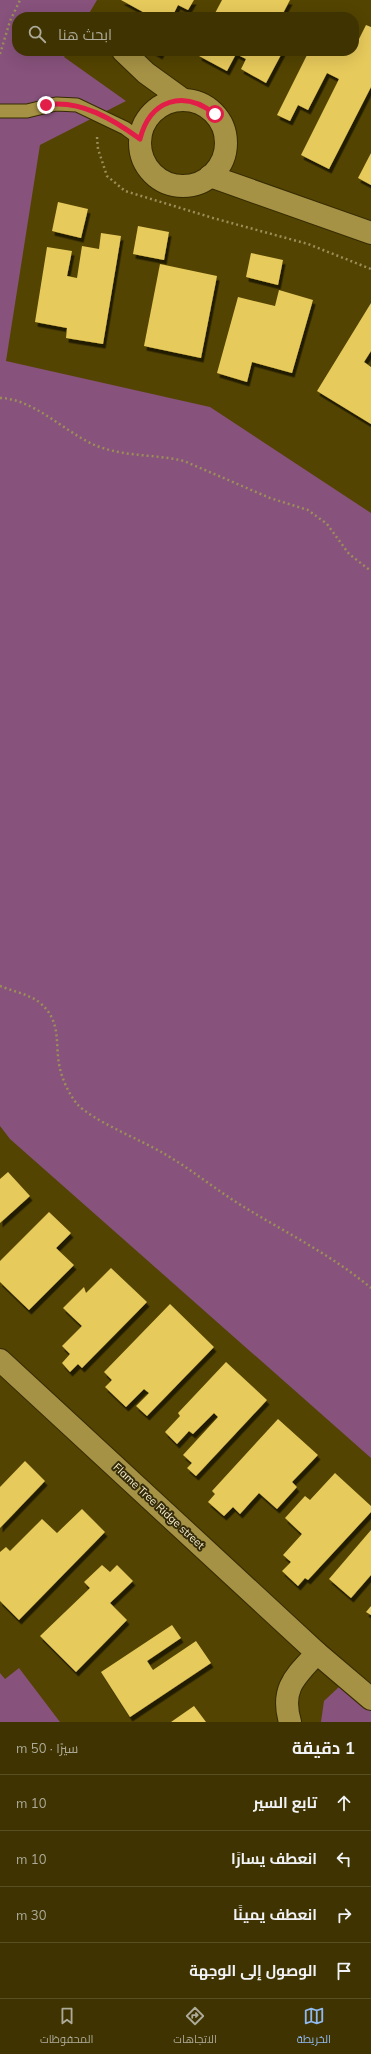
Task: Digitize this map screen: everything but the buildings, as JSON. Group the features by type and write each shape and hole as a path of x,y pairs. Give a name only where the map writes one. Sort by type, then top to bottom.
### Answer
{"street":[{"path":"128,56 146,73 182,99 204,105 215,114 223,125 226,139 225,153 220,166 210,176 198,183 184,186 170,184 157,177 148,166 142,153 140,139 144,126 152,114 163,105 182,99"},
{"path":"210,176 371,233"},
{"name":"Flame Tree Ridge street","path":"0,1360 318,1653 371,1699"},
{"path":"290,1722 286,1709 287,1694 292,1681 318,1653"}],"lane":[{"path":"0,111 27,110 56,104 77,105 125,128 140,139"}],"path":[{"path":"14,12 20,0"},
{"path":"0,54 12,17"},
{"path":"102,116 96,128 98,149 107,176 125,191 213,218 308,244 371,269"},
{"path":"0,398 26,404 45,414 80,438 98,446 118,453 184,461 270,498 308,510 327,524 349,554 371,571"},
{"path":"0,986 39,1002 48,1012 54,1023 58,1036 60,1068 66,1087 78,1104 88,1112 171,1158 226,1196 343,1268 371,1288"}],"shaded area":[{"path":"0,0 97,0 90,12 12,12 12,56 65,56 64,57 126,101 40,145 6,361 210,407 371,513 371,1458 10,1139 0,1126"},
{"path":"19,1668 60,1722 0,1722 0,1673 5,1679"},
{"path":"340,1686 371,1711 371,1722 321,1722 324,1701"}],"route":[{"path":"46,105 77,105 125,128 140,139 144,126 152,114 163,105 176,100 190,100 204,105 215,114"}]}
